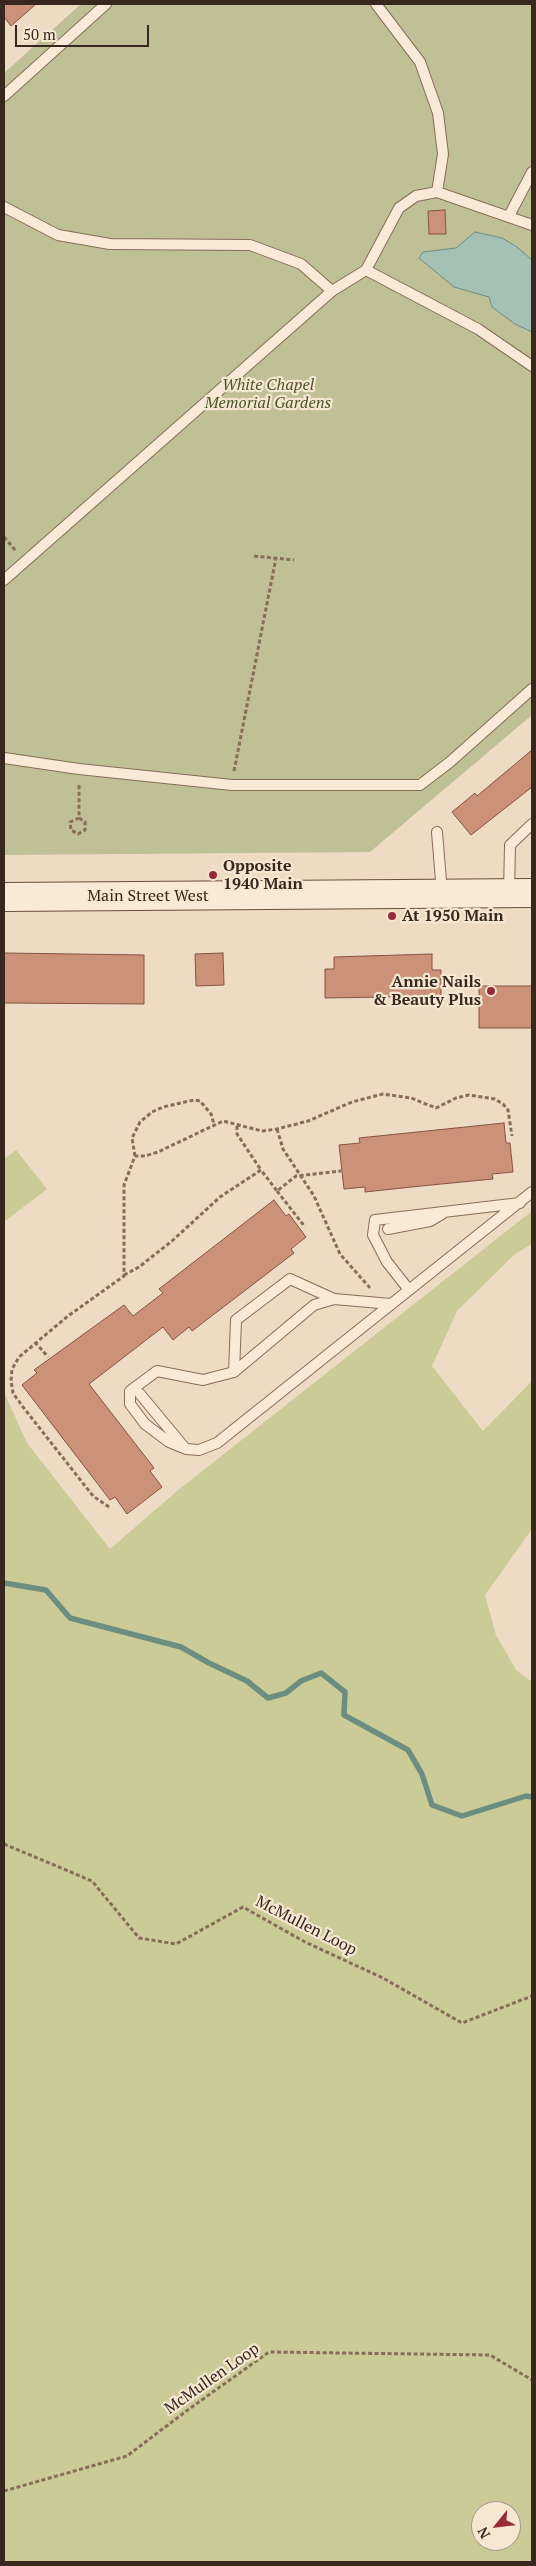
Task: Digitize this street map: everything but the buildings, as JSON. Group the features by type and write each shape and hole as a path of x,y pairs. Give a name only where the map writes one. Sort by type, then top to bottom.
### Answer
{"main road":[{"name":"Main Street West","path":"4,897 521,893"}],"lane":[{"path":"4,96 106,4"},
{"path":"376,4 420,62 438,113 443,154 436,192"},
{"path":"510,216 532,172"},
{"path":"4,580 332,290 366,270 399,208 416,196 436,192 532,225"},
{"path":"4,207 58,235 110,244 250,245 301,264 332,290"},
{"path":"366,270 478,329 532,366"},
{"path":"4,758 79,769 232,785 420,785 450,762 532,689"},
{"path":"521,893 510,845 532,824"},
{"path":"437,832 442,894"},
{"path":"334,1298 314,1305 234,1372 203,1380 157,1371 130,1391 130,1404 145,1424 169,1442 186,1449 199,1450 217,1443 532,1192"},
{"path":"409,1290 387,1262 373,1235 375,1220 521,1202"},
{"path":"388,1229 430,1221 445,1211"},
{"path":"234,1372 236,1320 290,1278 334,1298 391,1304"},
{"path":"140,1394 186,1449"}],"path":[{"path":"4,537 25,561"},
{"path":"254,556 294,560"},
{"path":"232,785 276,558"},
{"path":"79,769 79,818"},
{"path":"79,818 85,822 85,830 78,834 71,830 70,822 79,818"},
{"path":"135,1156 158,1152 223,1121 262,1131 277,1129 308,1121 352,1102 383,1094 411,1098 436,1108 456,1098 469,1095 494,1099 503,1104 508,1110 512,1136"},
{"path":"124,1276 124,1185 135,1156 132,1138 140,1122 152,1112 163,1107 194,1100 200,1101 211,1114 214,1124"},
{"path":"237,1126 237,1134 261,1170 305,1227"},
{"path":"277,1129 283,1149 314,1196 340,1254 373,1292 391,1304"},
{"path":"109,1507 93,1496 13,1393 10,1382 12,1369 19,1357 35,1342 139,1267 172,1241 220,1197 261,1170"},
{"path":"276,1191 300,1175 341,1171"},
{"path":"35,1342 48,1357"},
{"name":"McMullen Loop","path":"4,1844 92,1881 140,1938 176,1944 243,1907 304,1942 383,1978 462,2023 532,1996"},
{"name":"McMullen Loop","path":"4,2491 127,2456 189,2408 269,2352 490,2355 532,2380"}],"green space":[{"name":"White Chapel Memorial Gardens","path":"81,4 532,4 532,715 370,852 4,855 4,73"},
{"path":"16,1150 47,1189 4,1222 4,1159"},
{"path":"532,1211 532,1244 515,1254 457,1311 432,1366 483,1431 532,1381 532,1529 485,1595 496,1635 516,1670 532,1682 532,2562 4,2562 4,1392 27,1443 110,1549 177,1491"}],"shaded area":[{"path":"475,232 502,238 517,247 532,260 532,332 515,324 492,307 489,297 454,287 419,258 423,252 456,248"}],"waterway":[{"path":"4,1583 46,1590 70,1618 181,1647 247,1681 268,1698 286,1693 301,1681 321,1673 345,1692 344,1715 408,1750 422,1774 432,1805 462,1816 526,1796 532,1797"}],"place":[{"name":"Opposite 1940 Main","path":"213,875"},
{"name":"At 1950 Main","path":"392,916"},
{"name":"Annie Nails & Beauty Plus","path":"491,991"}]}
